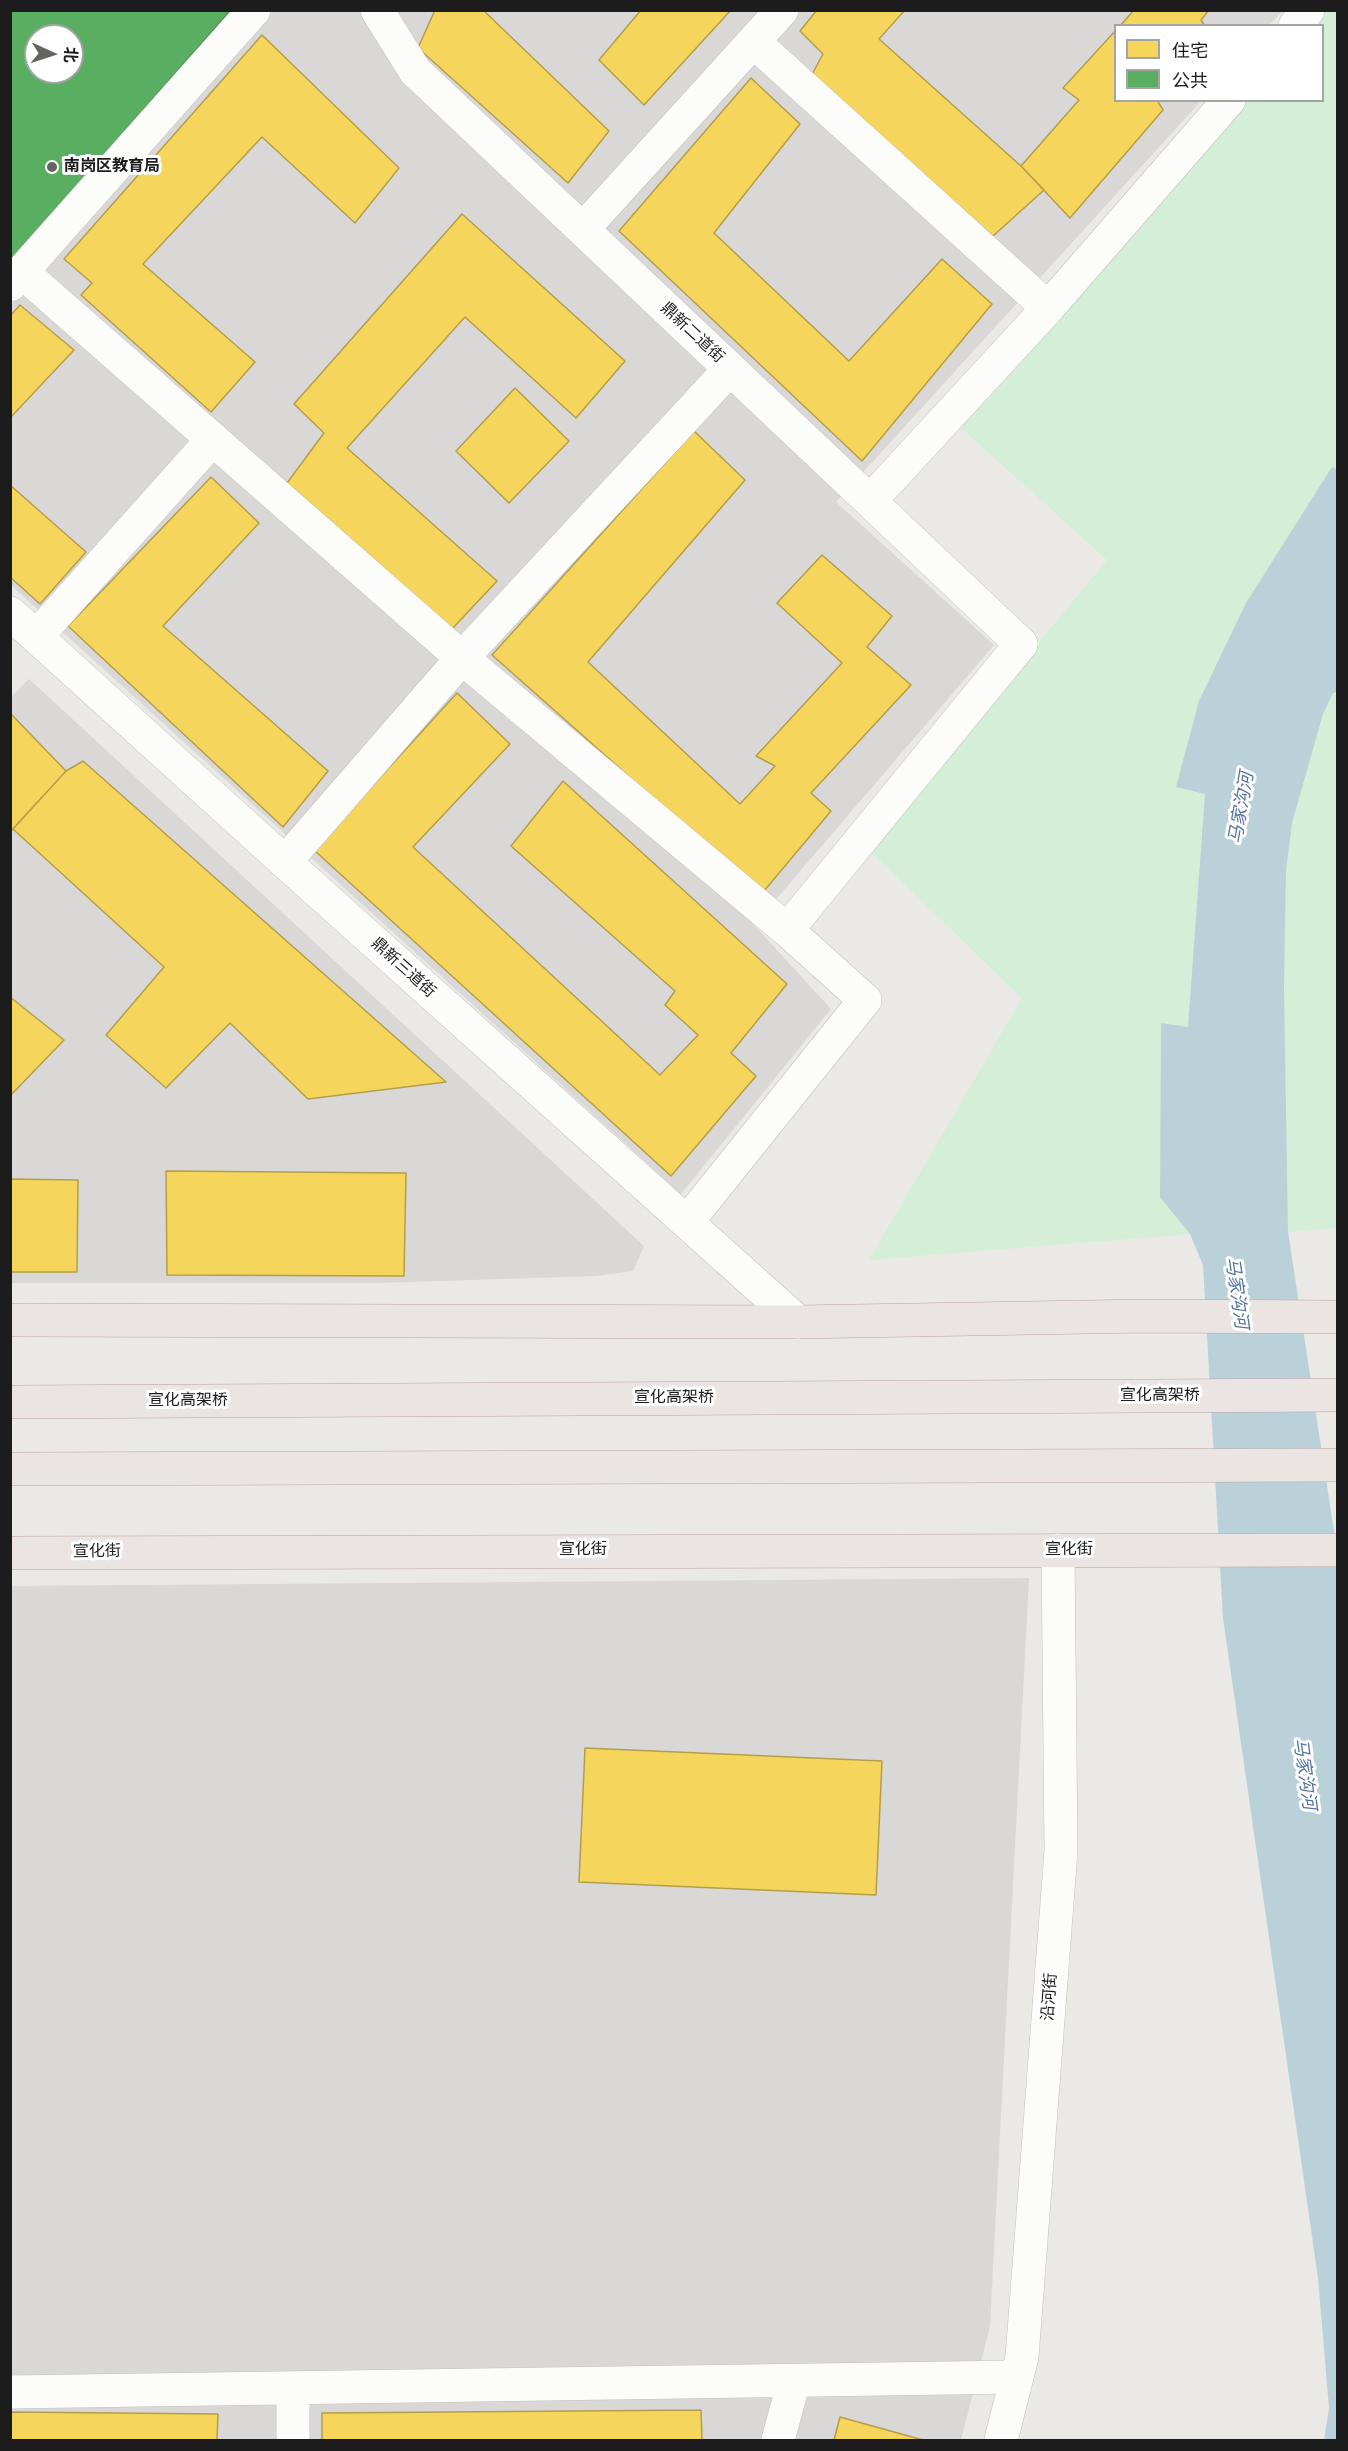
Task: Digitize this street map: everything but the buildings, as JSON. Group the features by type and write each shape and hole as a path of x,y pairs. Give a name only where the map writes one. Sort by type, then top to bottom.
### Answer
{"highway":[{"path":"10,1320 798,1322 1145,1316 1338,1317"},
{"name":"宣化高架桥","path":"10,1402 1338,1395"},
{"path":"10,1469 1338,1466"},
{"name":"宣化街","path":"10,1553 1338,1550"}],"street":[{"path":"254,10 16,279 213,439 462,658 787,930 865,1000 687,1222"},
{"name":"鼎新二道街","path":"377,10 415,71 1021,644 787,930"},
{"path":"583,230 782,10"},
{"path":"1297,24 1308,10"},
{"path":"754,42 1047,308"},
{"path":"870,501 1047,308 1227,102"},
{"path":"285,862 462,658 730,369"},
{"path":"37,636 213,439"},
{"name":"鼎新三道街","path":"10,613 798,1322"},
{"name":"沿河街","path":"1001,2440 1022,2357 1061,1851 1058,1550"},
{"path":"10,2392 1017,2377"},
{"path":"778,2440 794,2381"},
{"path":"293,2388 293,2440"}],"shaded area":[{"path":"269,11 1283,11 1270,24 1114,24 1114,102 1200,102 836,502 994,645 754,925 831,1009 681,1194 11,585 10,306"},
{"path":"29,679 644,1246 633,1271 596,1276 378,1283 11,1283 10,698"},
{"path":"1029,1578 990,2326 961,2440 11,2440 10,1586"}],"green space":[{"path":"1325,11 1337,11 1337,1228 1288,1232 1190,1234 869,1260 1022,998 868,849 1107,560 958,425 1245,102 1324,102 1324,24 1313,24"}],"water":[{"name":"马家沟河","path":"1332,467 1338,470 1337,692 1333,693 1323,714 1292,823 1286,871 1284,986 1288,1232 1338,1557 1337,2440 1324,2440 1329,2408 1318,2278 1223,1618 1203,1265 1190,1234 1160,1197 1161,1023 1188,1027 1205,794 1176,787 1199,701 1246,603"}],"place":[{"name":"南岗区教育局","path":"52,167"}]}
